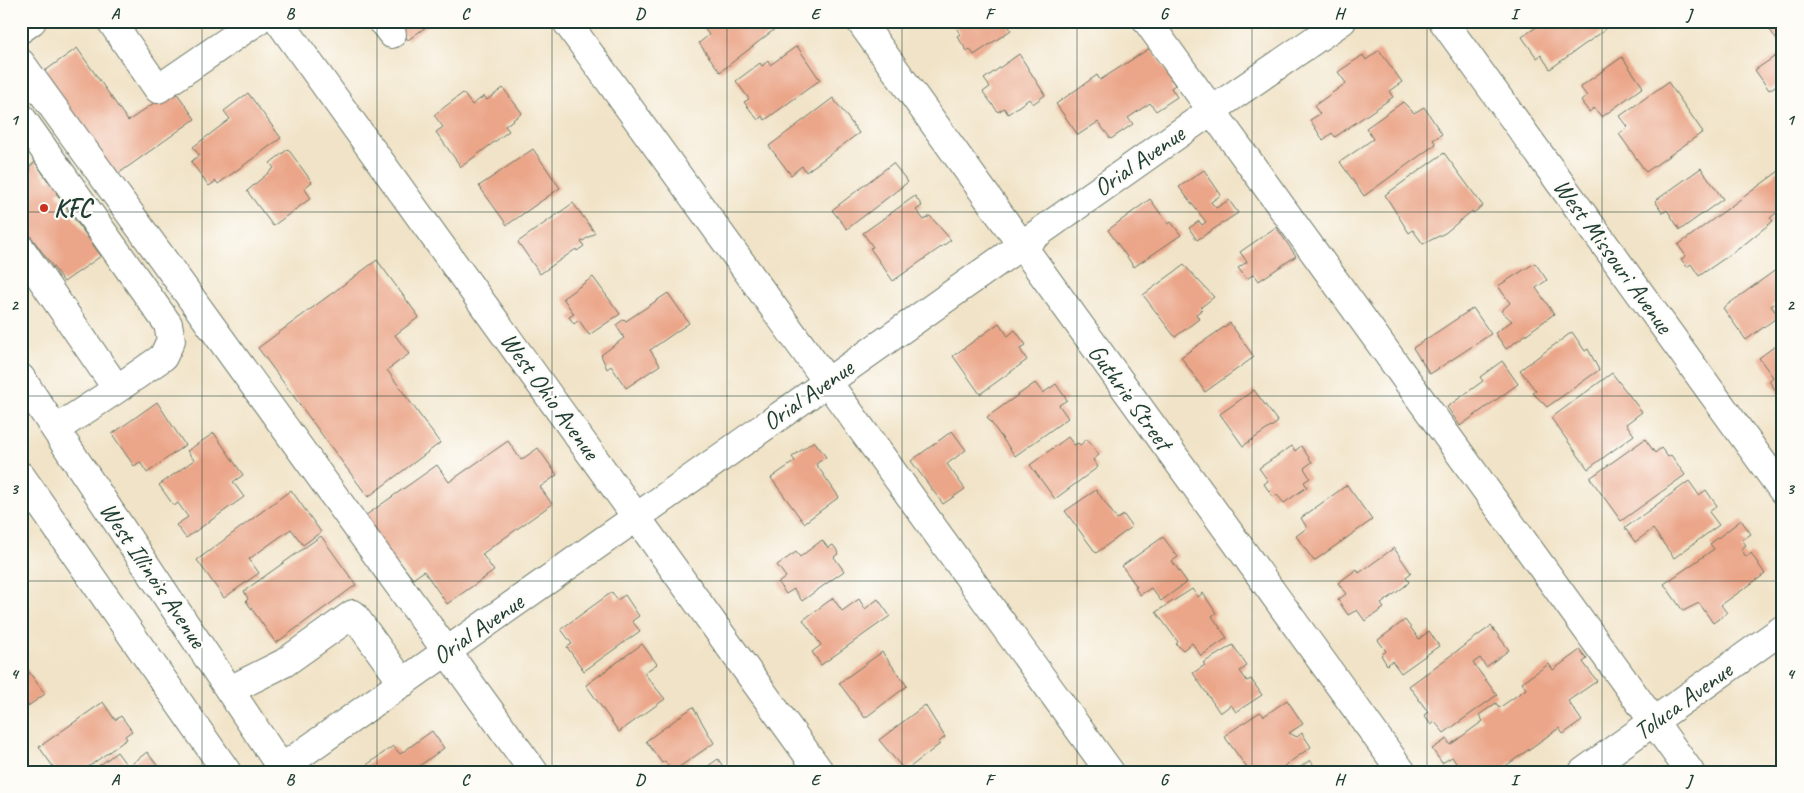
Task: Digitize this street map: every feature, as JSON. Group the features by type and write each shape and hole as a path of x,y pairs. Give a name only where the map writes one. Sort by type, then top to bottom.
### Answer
{"street":[{"path":"21,29 32,21"},
{"path":"111,21 158,89 257,21"},
{"name":"West Ohio Avenue","path":"279,21 820,772"},
{"path":"566,21 1110,772"},
{"name":"Guthrie Street","path":"860,21 1402,772"},
{"path":"1147,21 1690,772"},
{"name":"Orial Avenue","path":"281,770 1211,110 1342,21"},
{"name":"West Missouri Avenue","path":"1443,21 1783,491"},
{"path":"21,63 534,772"},
{"path":"21,117 168,324 170,340 163,357 56,429"},
{"path":"21,249 117,389"},
{"name":"West Illinois Avenue","path":"21,378 230,690 281,770"},
{"name":"West Illinois Avenue","path":"21,476 227,772"},
{"path":"230,690 284,662 353,614 403,683"},
{"name":"Toluca Avenue","path":"1583,772 1783,629"}],"building":[{"path":"395,21 434,21 408,40"},
{"path":"706,21 778,21 780,25 720,72 699,43 709,35 701,24"},
{"path":"956,21 1006,21 1011,30 974,55 970,49 967,51 957,36 960,34 953,23"},
{"path":"1541,21 1598,21 1605,30 1550,69 1541,55 1537,58 1522,37 1542,23"},
{"path":"1776,21 1783,21 1783,49 1768,27"},
{"path":"797,46 820,80 765,120 762,116 758,120 744,102 749,99 736,81 760,63 762,66 768,61 770,65"},
{"path":"77,48 128,121 174,89 195,119 115,176 42,73"},
{"path":"1150,48 1175,85 1171,88 1177,97 1156,111 1150,103 1128,118 1133,124 1111,139 1098,122 1078,135 1056,104 1097,75 1100,80"},
{"path":"1379,50 1402,82 1389,91 1393,97 1335,137 1332,133 1323,140 1310,120 1320,114 1314,106 1346,83 1338,72 1363,55 1366,60"},
{"path":"1783,51 1783,81 1769,90 1755,70"},
{"path":"1019,54 1045,95 1033,104 1029,99 1008,114 1004,108 998,112 983,92 990,87 984,79"},
{"path":"1622,57 1643,87 1602,117 1594,108 1589,112 1581,101 1587,96 1580,87"},
{"path":"1668,82 1703,132 1646,172 1619,134 1628,127 1620,116"},
{"path":"503,88 522,113 505,126 509,131 461,167 436,132 443,127 434,115 463,93 472,105 484,96 487,100"},
{"path":"248,93 281,138 218,184 216,181 209,186 191,162 199,155 193,147 230,119 224,111"},
{"path":"833,98 859,133 806,172 802,166 791,175 769,146"},
{"path":"1403,102 1414,113 1424,107 1442,134 1433,140 1436,144 1364,196 1340,162 1373,139 1366,128"},
{"path":"288,149 312,182 304,188 311,198 273,226 247,191 274,168 270,163"},
{"path":"533,149 560,188 507,225 479,186"},
{"path":"1444,153 1483,206 1473,213 1472,211 1445,233 1423,244 1413,230 1409,233 1385,195"},
{"name":"KFC","path":"35,162 48,181 54,178 62,189 56,193 101,256 64,282 21,223 21,176 31,170 29,167"},
{"path":"893,163 908,182 847,229 832,210"},
{"path":"1701,168 1723,199 1680,230 1667,210 1663,213 1655,201"},
{"path":"1204,170 1221,195 1211,202 1216,208 1229,200 1238,213 1197,240 1189,228 1199,221 1202,225 1206,222 1179,187"},
{"path":"1779,171 1783,176 1783,213 1780,210 1770,218 1773,221 1741,247 1699,276 1691,264 1687,267 1681,259 1686,256 1678,245"},
{"path":"915,196 922,206 916,210 924,220 930,216 951,240 893,281 870,248 873,247 863,233"},
{"path":"1150,199 1168,224 1171,222 1181,235 1134,267 1108,230"},
{"path":"573,203 595,233 581,242 584,246 577,251 576,249 540,274 518,242"},
{"path":"1276,227 1296,256 1259,281 1254,274 1247,279 1238,268 1247,262 1240,252"},
{"path":"377,260 419,317 395,335 409,354 387,370 440,443 368,497 258,348"},
{"path":"1535,263 1547,280 1536,288 1554,314 1506,349 1495,333 1512,321 1501,311 1510,303 1498,286"},
{"path":"1184,265 1214,297 1200,308 1202,310 1196,314 1199,319 1175,337 1143,295"},
{"path":"1777,269 1783,277 1780,281 1783,284 1783,298 1771,306 1779,316 1746,340 1723,308"},
{"path":"593,277 620,314 589,335 579,320 574,324 569,317 574,314 563,298"},
{"path":"668,293 689,323 650,350 660,365 626,388 611,366 607,369 601,355 624,338 616,325 624,319 626,321"},
{"path":"1473,308 1491,334 1430,374 1413,348"},
{"path":"999,323 1008,336 1015,330 1026,345 1020,349 1027,360 980,394 953,356"},
{"path":"1230,323 1254,357 1205,392 1181,357"},
{"path":"1572,332 1585,351 1588,349 1599,370 1547,407 1533,393 1536,391 1520,370"},
{"path":"1783,340 1783,396 1781,398 1769,381 1773,377 1759,358"},
{"path":"1502,361 1518,384 1460,426 1447,407 1483,381 1480,377"},
{"path":"1612,373 1642,412 1626,424 1634,435 1588,469 1551,418"},
{"path":"1035,383 1043,393 1056,384 1067,400 1059,405 1068,418 1015,456 987,417"},
{"path":"1254,390 1278,422 1243,446 1220,414"},
{"path":"157,402 185,445 147,473 140,462 134,466 112,434"},
{"path":"952,431 966,450 947,464 965,489 943,504 911,461"},
{"path":"214,433 243,475 233,482 244,497 186,538 176,525 188,517 178,503 174,506 159,485 194,460 187,451"},
{"path":"1068,437 1074,445 1078,443 1080,445 1087,439 1099,455 1093,460 1098,467 1055,499 1030,465"},
{"path":"1645,439 1655,453 1661,448 1668,457 1671,455 1685,475 1621,521 1590,478"},
{"path":"508,441 521,460 538,448 557,475 540,487 552,504 482,554 494,571 447,604 424,571 413,579 400,563 396,566 362,518 437,465 449,482"},
{"path":"814,441 826,457 816,464 839,497 804,523 771,478 795,461 792,457"},
{"path":"1292,446 1295,451 1301,446 1312,462 1304,468 1310,478 1304,482 1307,487 1284,503 1277,495 1273,497 1264,484 1268,481 1259,468"},
{"path":"1689,481 1699,495 1706,490 1717,506 1709,512 1719,525 1674,558 1653,529 1635,542 1625,528"},
{"path":"1347,485 1372,520 1314,561 1296,536 1307,528 1301,518"},
{"path":"291,490 321,532 303,545 291,529 249,559 259,573 224,598 197,560"},
{"path":"1096,490 1117,519 1124,515 1132,527 1096,553 1065,511"},
{"path":"1741,520 1751,534 1742,540 1746,545 1741,549 1746,557 1751,553 1765,574 1721,605 1727,613 1713,623 1699,603 1683,611 1664,584 1714,549 1710,544"},
{"path":"321,536 356,585 276,643 246,601 248,599 244,591"},
{"path":"1163,537 1178,557 1172,561 1187,582 1161,601 1151,588 1140,595 1135,588 1137,587 1122,566"},
{"path":"822,540 828,548 833,545 839,553 834,557 844,571 802,601 794,589 786,594 778,583 786,577 777,565 796,552 800,557"},
{"path":"1394,548 1411,573 1406,577 1409,582 1381,604 1384,608 1365,621 1357,610 1348,615 1338,600 1346,594 1338,583 1357,569 1359,573"},
{"path":"1192,589 1198,597 1203,593 1216,613 1212,616 1227,638 1201,656 1192,643 1183,650 1176,644 1178,642 1156,612"},
{"path":"612,592 617,600 625,595 639,616 632,621 640,631 584,671 567,647 572,644 561,629"},
{"path":"833,598 842,611 859,599 865,609 878,599 890,616 821,665 812,652 821,645 803,620"},
{"path":"1405,620 1419,639 1429,631 1439,646 1401,673 1392,661 1387,665 1381,655 1386,651 1378,640"},
{"path":"1491,626 1509,650 1486,667 1480,658 1473,663 1497,695 1444,733 1435,722 1431,725 1424,715 1428,712 1409,686"},
{"path":"642,644 657,664 644,673 665,699 619,732 586,685"},
{"path":"1233,645 1247,666 1240,671 1247,681 1251,679 1262,695 1236,712 1231,705 1220,713 1193,673 1205,665 1203,663"},
{"path":"1580,650 1587,659 1583,662 1597,681 1568,701 1582,721 1563,734 1559,728 1497,772 1462,772 1452,757 1442,763 1432,749 1447,739 1450,745 1483,721 1479,715 1496,703 1499,708 1526,689 1522,682 1549,664 1553,670"},
{"path":"882,652 907,686 865,718 839,683"},
{"path":"21,661 45,694 21,711"},
{"path":"1287,700 1303,724 1289,733 1297,737 1302,733 1311,747 1276,772 1250,772 1224,736 1260,712 1264,716"},
{"path":"103,702 115,720 121,716 132,731 125,736 127,739 81,772 57,772 39,747"},
{"path":"925,705 945,737 939,742 940,744 905,771 879,740"},
{"path":"693,707 714,743 672,772 665,761 662,763 646,741"},
{"path":"432,731 444,748 411,772 357,772 393,746 400,754"},
{"path":"117,752 128,767 147,752 161,770 159,772 91,772"},
{"path":"718,759 726,771 732,767 736,772 700,772"},
{"path":"1310,760 1316,768 1319,766 1323,772 1294,772"}],"place":[{"name":"KFC","path":"44,208"}]}
